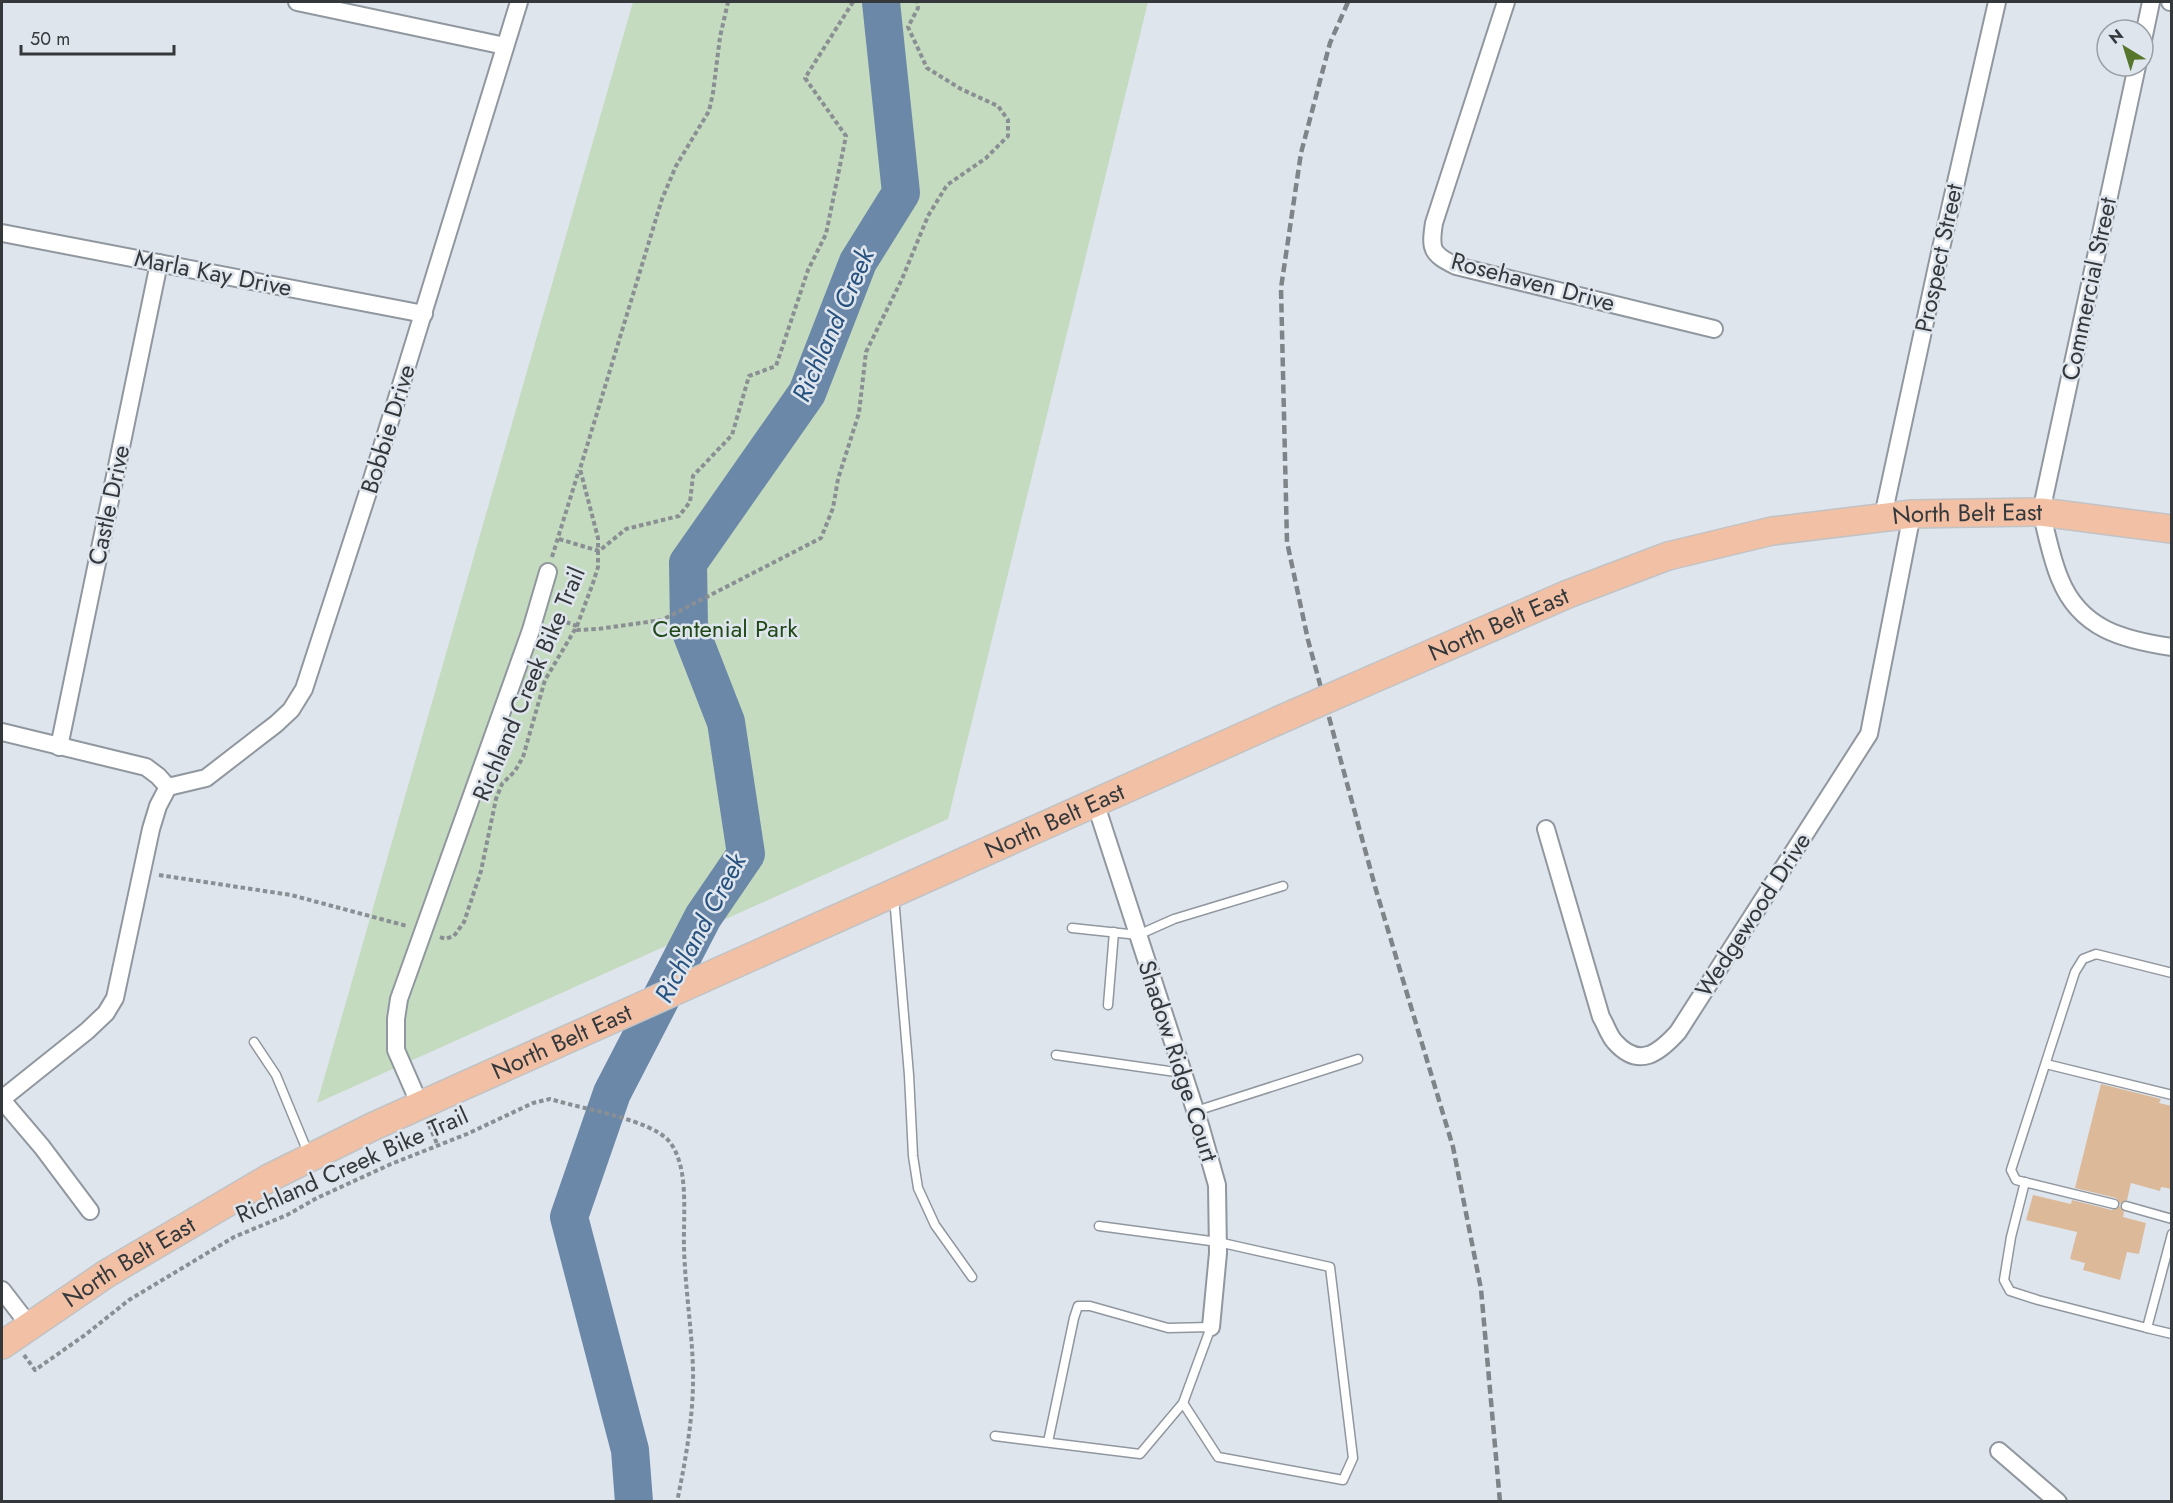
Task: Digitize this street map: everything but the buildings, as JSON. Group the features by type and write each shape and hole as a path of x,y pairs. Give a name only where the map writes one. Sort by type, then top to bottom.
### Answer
{"main road":[{"name":"North Belt East","path":"2,1345 106,1274 269,1178 420,1105 744,962 1293,714 1568,594 1668,556 1772,531 1912,514 2041,512 2172,529"}],"street":[{"path":"297,2 505,46"},
{"name":"Bobbie Drive","path":"168,787 206,778 276,724 291,710 304,689 424,314 519,2"},
{"name":"Rosehaven Drive","path":"1506,2 1434,223 1431,243 1436,253 1443,260 1456,266 1714,329"},
{"name":"Prospect Street","path":"1883,516 1997,2"},
{"path":"2148,18 2151,2"},
{"name":"Commercial Street","path":"2041,512 2134,78"},
{"name":"Marla Kay Drive","path":"2,233 424,314"},
{"name":"Castle Drive","path":"59,747 159,263"},
{"path":"2041,512 2060,581 2079,610 2106,632 2140,643 2172,647"},
{"name":"Wedgewood Drive","path":"1546,829 1601,1017 1614,1042 1630,1054 1648,1057 1663,1049 1678,1032 1869,734 1912,514"},
{"path":"420,1105 396,1050 396,1019 405,978 531,630 548,572"},
{"path":"2,732 146,767 168,787 158,806 141,872 123,970 115,998 106,1013 87,1031 2,1099 90,1211"},
{"name":"Shadow Ridge Court","path":"1095,802 1196,1111 1217,1185 1218,1242 1211,1327"},
{"path":"2,1290 29,1325"},
{"path":"1999,1451 2058,1502"}],"lane":[{"path":"1072,928 1138,934 1174,919 1283,886"},
{"path":"894,894 909,1075 913,1156 918,1188 935,1225 972,1277"},
{"path":"1108,1005 1114,932"},
{"path":"2114,1204 2016,1180 2011,1170 2075,972 2083,959 2096,954 2172,973"},
{"path":"254,1042 276,1075 310,1158"},
{"path":"1056,1055 1183,1073"},
{"path":"1196,1111 1358,1059"},
{"path":"2046,1064 2172,1095"},
{"path":"2025,1182 2011,1237 2004,1280 2010,1291 2172,1334"},
{"path":"2126,1206 2172,1219"},
{"path":"1099,1226 1218,1242 1330,1267 1353,1458 1342,1480 1218,1457 1183,1403"},
{"path":"2147,1328 2172,1234"},
{"path":"995,1436 1140,1454 1183,1403 1211,1327 1168,1328 1090,1306 1078,1306 1048,1442"}],"path":[{"path":"548,572 662,200 676,166 709,111 728,2"},
{"path":"559,539 599,551 626,530 679,516 690,502 693,476 732,435 749,376 776,366 808,270 826,234 846,136 805,78 853,2"},
{"path":"566,622 577,626 577,630 662,620 820,538 834,508 838,479 859,412 866,352 902,279 928,216 947,185 986,158 1008,136 1008,120 998,106 961,89 927,68 908,27 918,8 917,2"},
{"name":"Richland Creek Bike Trail","path":"141,872 291,895 445,939 454,936 464,922 481,871 496,799 502,784 515,771 523,757 545,680 577,626 598,567 599,551 591,506 580,469"},
{"name":"Richland Creek Bike Trail","path":"35,1370 129,1300 234,1237 287,1215 317,1198 391,1164 467,1134 533,1103 550,1099 656,1129 670,1142 677,1154 682,1180 684,1249 693,1371 688,1446 677,1502"}],"green space":[{"name":"Centenial Park","path":"633,2 1148,2 948,819 317,1103"}],"waterway":[{"name":"Richland Creek","path":"634,1502 630,1450 569,1217 612,1093 703,917 746,854 726,722 689,627 688,563 807,393 858,262 901,193 881,2"}],"railway":[{"path":"1348,2 1330,43 1301,153 1281,288 1287,542 1308,640 1376,890 1453,1147 1481,1289 1500,1502"}]}
